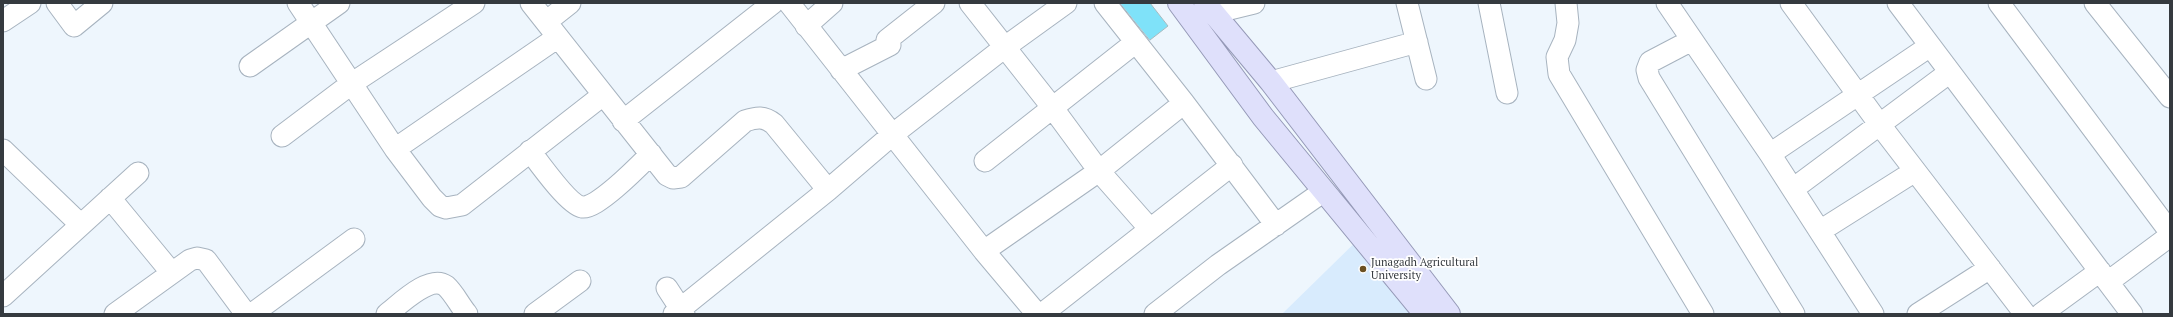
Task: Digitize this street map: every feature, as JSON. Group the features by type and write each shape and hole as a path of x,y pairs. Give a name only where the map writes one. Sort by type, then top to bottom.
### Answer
{"main road":[{"path":"1179,3 1263,117 1425,314"},
{"path":"1209,8 1271,82 1449,314"}],"street":[{"path":"3,21 30,3"},
{"path":"58,3 74,26 102,3"},
{"path":"298,3 395,149 432,198 440,206 446,208 462,205 603,96"},
{"path":"250,66 339,3"},
{"path":"282,136 351,84 474,3"},
{"path":"531,3 603,96 667,175 673,178 681,177 745,121 757,117 766,119 774,124 828,190"},
{"path":"395,149 552,30 570,3"},
{"path":"623,121 773,3"},
{"path":"790,3 806,26 984,251 1037,314"},
{"path":"806,26 832,3"},
{"path":"841,70 889,43 934,3"},
{"path":"970,3 1052,107 1099,172 1150,229"},
{"path":"667,288 679,312 792,220 892,135 1005,47 1066,3"},
{"path":"1105,3 1232,165 1276,225"},
{"path":"1209,8 1254,3"},
{"path":"1407,3 1426,79"},
{"path":"1490,3 1507,94"},
{"path":"1566,3 1568,23 1565,40 1557,57 1559,74 1702,314"},
{"path":"1667,3 1770,154 1873,314"},
{"path":"1791,3 1880,125 2025,314"},
{"path":"1898,3 2132,314"},
{"path":"1999,3 2170,232"},
{"path":"2095,3 2170,97"},
{"path":"1692,40 1650,62 1647,70 1649,78 1794,314"},
{"path":"985,161 1136,42"},
{"path":"1271,82 1417,42"},
{"path":"1770,154 1930,46"},
{"path":"1793,189 1950,72"},
{"path":"984,251 1099,172 1184,103"},
{"path":"3,150 81,225"},
{"path":"530,151 563,192 574,203 582,208 595,205 651,154"},
{"path":"1042,314 1232,165"},
{"path":"1820,231 1915,171"},
{"path":"3,296 138,173"},
{"path":"1156,314 1218,265 1324,191"},
{"path":"110,198 171,272"},
{"path":"2041,314 2170,236"},
{"path":"252,314 354,239"},
{"path":"115,314 171,272 190,260 198,258 206,260 246,314"},
{"path":"1918,314 1990,268"},
{"path":"536,314 580,281"},
{"path":"387,314 432,282 438,282 446,287 467,314"}],"shaded area":[{"name":"Junagadh Agricultural University","path":"1373,225 1425,314 1282,314"}],"building":[{"path":"1120,3 1150,3 1168,26 1150,40"}],"place":[{"name":"Junagadh Agricultural University","path":"1363,269"}]}
